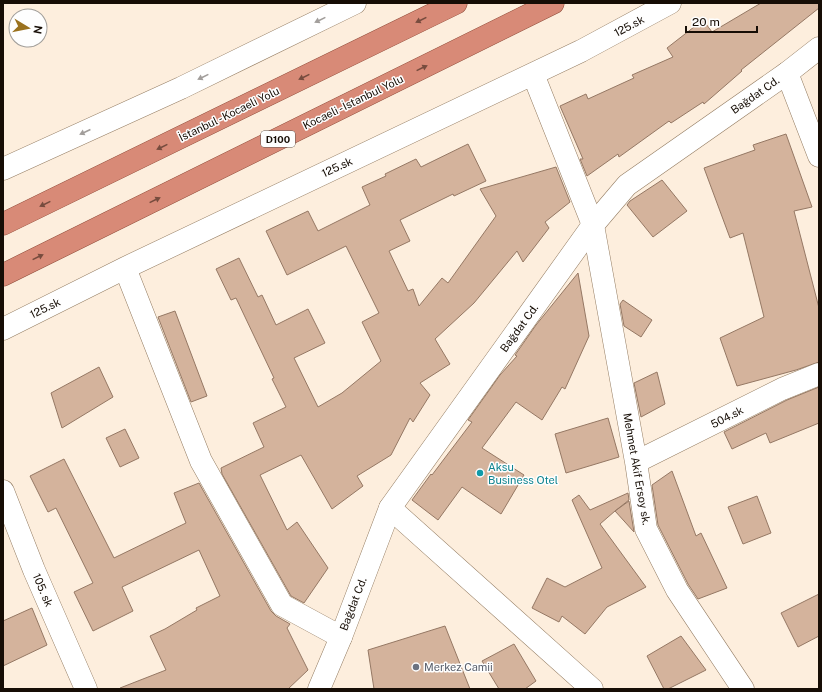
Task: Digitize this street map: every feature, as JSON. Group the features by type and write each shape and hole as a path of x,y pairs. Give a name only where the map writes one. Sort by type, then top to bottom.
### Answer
{"highway":[{"name":"İstanbul - Kocaeli Yolu","path":"3,224 456,3"},
{"name":"Kocaeli - İstanbul Yolu","path":"3,274 552,3"}],"street":[{"path":"3,169 181,88 355,3"},
{"name":"125.sk","path":"3,329 125,268 581,51 670,3"},
{"name":"Bağdat Cd.","path":"319,689 390,508 593,226 627,185 787,73 819,48"},
{"path":"787,73 819,156"},
{"name":"Mehmet Akif Ersoy sk.","path":"533,74 593,226 636,462 646,529 677,590 743,689"},
{"path":"125,268 201,461 282,605 341,636"},
{"name":"504.sk","path":"636,462 782,389 819,374"},
{"name":"105. sk","path":"3,491 34,570 86,689"},
{"path":"390,508 592,689"}],"building":[{"path":"761,3 819,3 819,8 741,70 742,71 704,104 703,102 671,123 669,121 619,157 618,154 587,176 580,159 583,159 560,106 586,94 588,99 634,78 632,75 673,57 667,48 703,20 712,32"},
{"path":"786,134 812,207 794,211 819,308 819,362 796,370 737,386 720,338 764,317 743,233 730,238 704,168 755,150 753,145"},
{"path":"468,144 486,181 454,196 453,194 400,220 410,241 389,251 408,291 413,289 419,306 442,278 448,283 496,216 480,189 556,167 570,202 545,222 549,228 523,262 517,251 474,303 435,339 450,364 420,383 430,395 413,422 410,418 391,455 357,476 363,486 332,509 301,455 260,475 287,530 297,522 328,568 304,603 291,596 222,474 221,468 264,447 253,423 286,407 236,298 231,300 216,269 239,258 258,297 262,295 276,325 308,309 325,343 294,358 318,407 342,393 381,361 362,322 379,313 346,246 287,275 266,231 308,211 318,231 370,205 362,187 386,176 385,174 416,159 421,167"},
{"path":"662,180 687,211 653,237 627,205 630,201"},
{"path":"578,273 589,336 565,389 562,387 542,420 516,402 482,448 524,475 501,514 462,487 438,520 412,500 472,422 468,420 500,375 517,356 515,355 536,325"},
{"path":"623,300 652,320 641,337 624,326 620,304"},
{"path":"175,311 207,396 191,402 158,317"},
{"path":"99,367 113,397 62,428 51,393"},
{"path":"657,372 665,404 641,417 634,383"},
{"path":"819,387 819,423 770,443 766,433 732,449 724,432 787,400"},
{"path":"608,418 619,457 566,473 555,434"},
{"path":"125,429 139,458 120,467 106,438"},
{"path":"64,459 114,558 186,523 174,493 199,483 271,611 276,616 290,624 287,628 308,670 288,689 120,689 166,670 150,636 197,610 196,608 220,596 199,550 122,587 133,611 93,631 74,592 93,583 56,508 48,512 30,476"},
{"path":"672,471 696,536 701,533 727,588 698,599 688,584 658,525 652,485"},
{"path":"628,493 629,500 600,524 646,587 607,607 585,634 562,616 559,622 532,608 547,578 565,587 602,568 572,500 579,495 590,510"},
{"path":"757,496 771,533 743,544 728,507"},
{"path":"629,501 634,532 615,511"},
{"path":"819,594 819,636 798,647 781,613"},
{"path":"32,608 47,645 3,666 3,621"},
{"name":"Merkez Camii","path":"445,626 470,689 374,689 368,650"},
{"path":"681,636 706,670 668,689 664,689 647,656"},
{"path":"514,644 536,681 525,689 499,689 482,661"}],"place":[{"name":"Aksu Business Otel","path":"480,473"},
{"name":"Merkez Camii","path":"416,667"}]}
